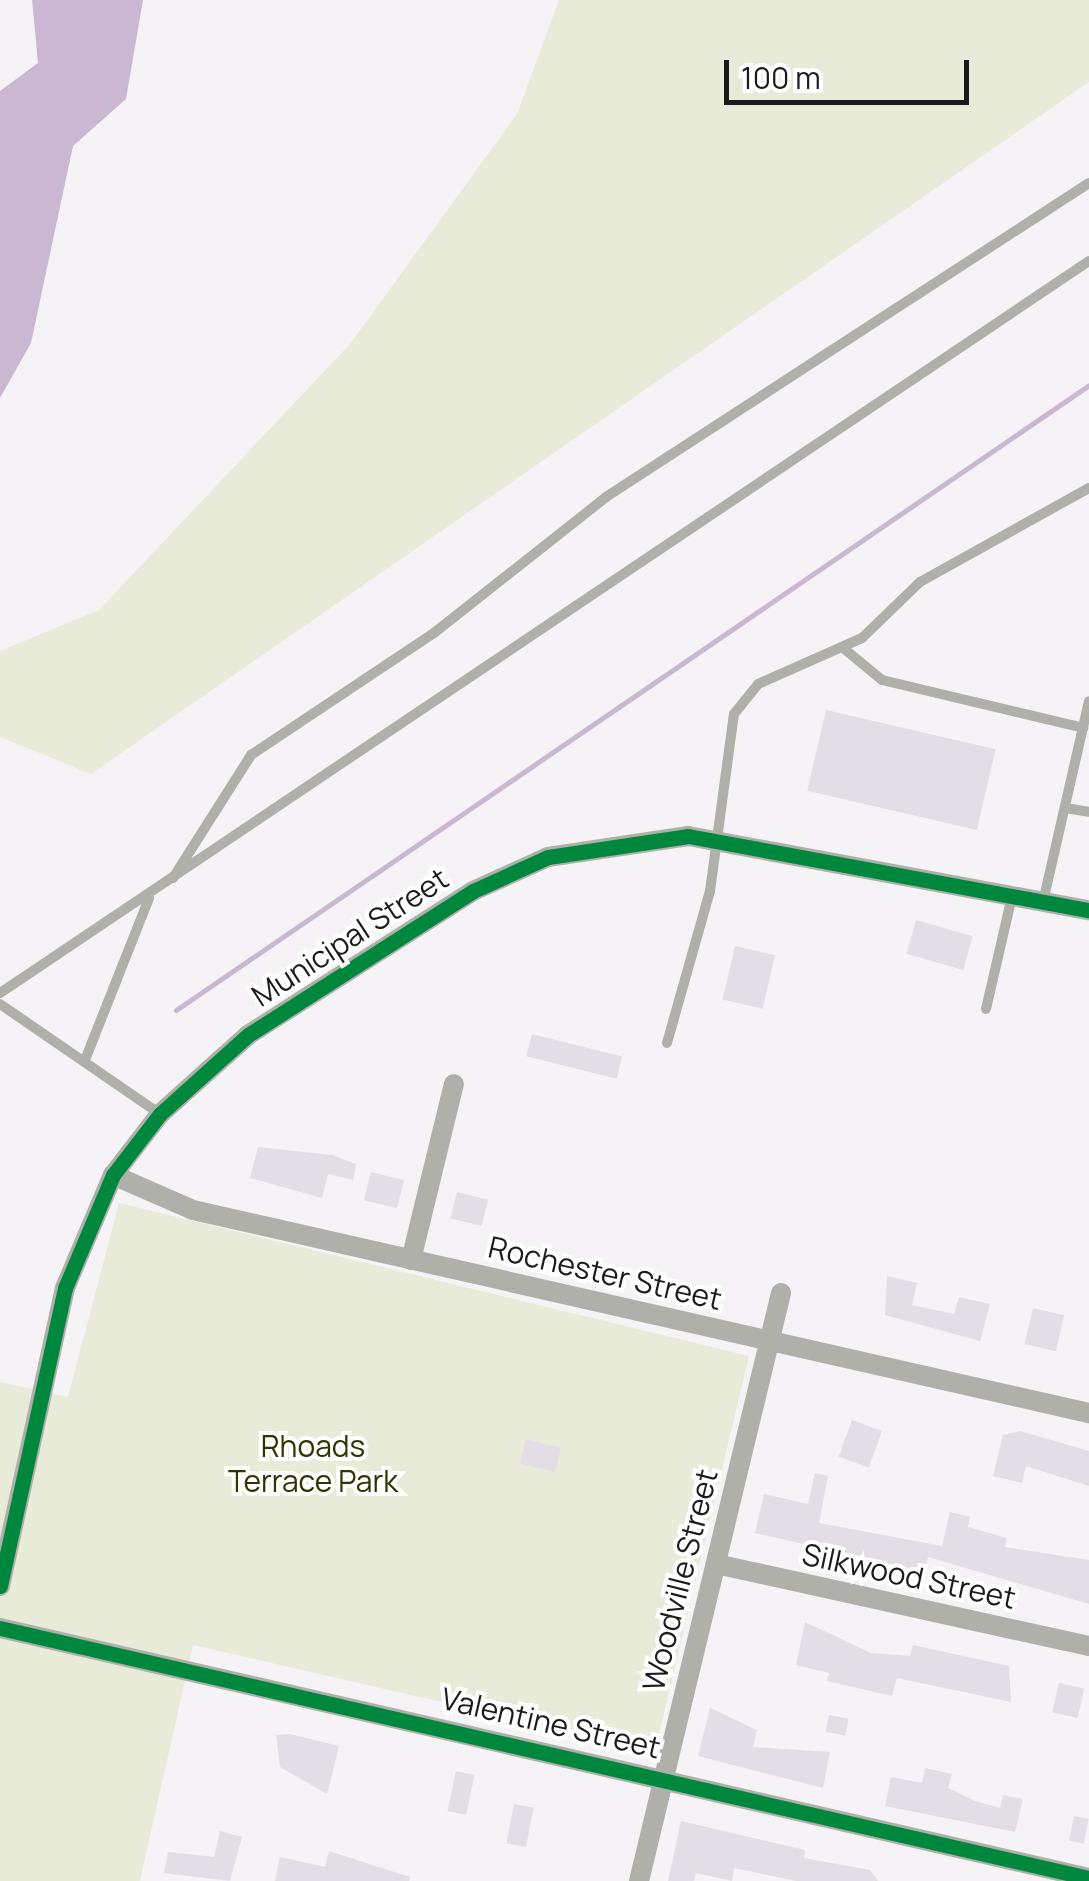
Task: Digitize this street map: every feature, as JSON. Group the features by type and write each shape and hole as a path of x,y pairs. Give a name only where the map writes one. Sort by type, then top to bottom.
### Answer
{"street":[{"name":"Municipal Street","path":"0,1586 66,1288 113,1176 160,1114 248,1035 473,891 548,857 625,839 712,838 1089,910"},
{"path":"411,1260 454,1084"},
{"name":"Rochester Street","path":"113,1176 193,1210 1089,1413"},
{"name":"Woodville Street","path":"639,1881 780,1293"},
{"name":"Silkwood Street","path":"716,1564 1089,1646"},
{"name":"Valentine Street","path":"0,1628 663,1777 1089,1878"}],"lane":[{"path":"169,883 251,755 420,644 606,497 1089,183"},
{"path":"0,992 149,897 1089,261"},
{"path":"667,1043 710,891 712,838 734,714 758,684 842,647 920,582 1089,488"},
{"path":"842,647 882,680 1083,728"},
{"path":"1043,902 1089,702"},
{"path":"1075,762 1089,768"},
{"path":"1065,808 1089,812"},
{"path":"986,1009 1012,896"},
{"path":"84,1060 149,897"},
{"path":"0,1004 160,1114"}],"green space":[{"path":"559,0 1089,0 1089,82 91,774 0,737 0,651 99,610 350,344 517,114"},
{"name":"Rhoads Terrace Park","path":"119,1203 749,1356 655,1751 193,1645 140,1881 0,1881 0,1382 68,1397"}],"shaded area":[{"path":"32,0 143,0 126,99 73,146 31,343 0,398 0,91 38,63"}],"building":[{"path":"826,710 996,749 977,830 807,791"},
{"path":"916,920 973,936 963,970 906,954"},
{"path":"735,946 775,955 763,1009 723,1000"},
{"path":"532,1034 622,1056 617,1079 526,1056"},
{"path":"258,1147 332,1155 356,1164 353,1180 328,1174 322,1198 250,1178"},
{"path":"371,1172 404,1180 397,1208 364,1200"},
{"path":"457,1192 488,1200 482,1226 450,1218"},
{"path":"887,1276 917,1283 912,1305 954,1314 959,1297 990,1304 980,1341 885,1315"},
{"path":"1033,1308 1064,1315 1056,1351 1025,1344"},
{"path":"852,1420 882,1431 869,1468 839,1457"},
{"path":"1020,1431 1089,1451 1089,1486 1026,1466 1022,1483 993,1476 1003,1435"},
{"path":"526,1439 561,1448 555,1472 520,1463"},
{"path":"815,1473 828,1476 819,1523 942,1546 950,1512 970,1517 968,1527 1007,1538 1005,1547 1089,1560 1089,1604 928,1557 925,1572 755,1533 764,1494 808,1504"},
{"path":"805,1622 871,1653 910,1656 913,1645 1009,1666 1011,1702 897,1678 892,1696 827,1681 829,1673 796,1665"},
{"path":"1059,1683 1084,1689 1078,1718 1052,1712"},
{"path":"710,1708 757,1730 753,1747 830,1752 823,1788 698,1756"},
{"path":"829,1715 849,1719 845,1736 826,1732"},
{"path":"290,1734 339,1746 327,1794 280,1767 276,1735"},
{"path":"925,1768 952,1774 948,1788 975,1801 1000,1808 1003,1795 1023,1799 1015,1832 885,1806 891,1777 922,1783"},
{"path":"456,1771 475,1775 466,1815 447,1811"},
{"path":"514,1804 534,1808 526,1847 506,1843"},
{"path":"1074,1816 1089,1819 1084,1843 1069,1841"},
{"path":"681,1821 805,1850 804,1858 870,1870 878,1881 796,1881 734,1868 732,1881 696,1873 694,1881 668,1881"},
{"path":"220,1831 242,1837 230,1881 164,1873 168,1852 214,1857"},
{"path":"329,1851 410,1877 409,1881 275,1881 280,1857 325,1867"}],"waterway":[{"path":"176,1010 1089,385"}],"cycle path":[{"path":"0,1586 65,1288 113,1175 160,1114 248,1035 473,891 548,857 688,836 1089,910"},
{"path":"0,1628 1089,1878"}]}
